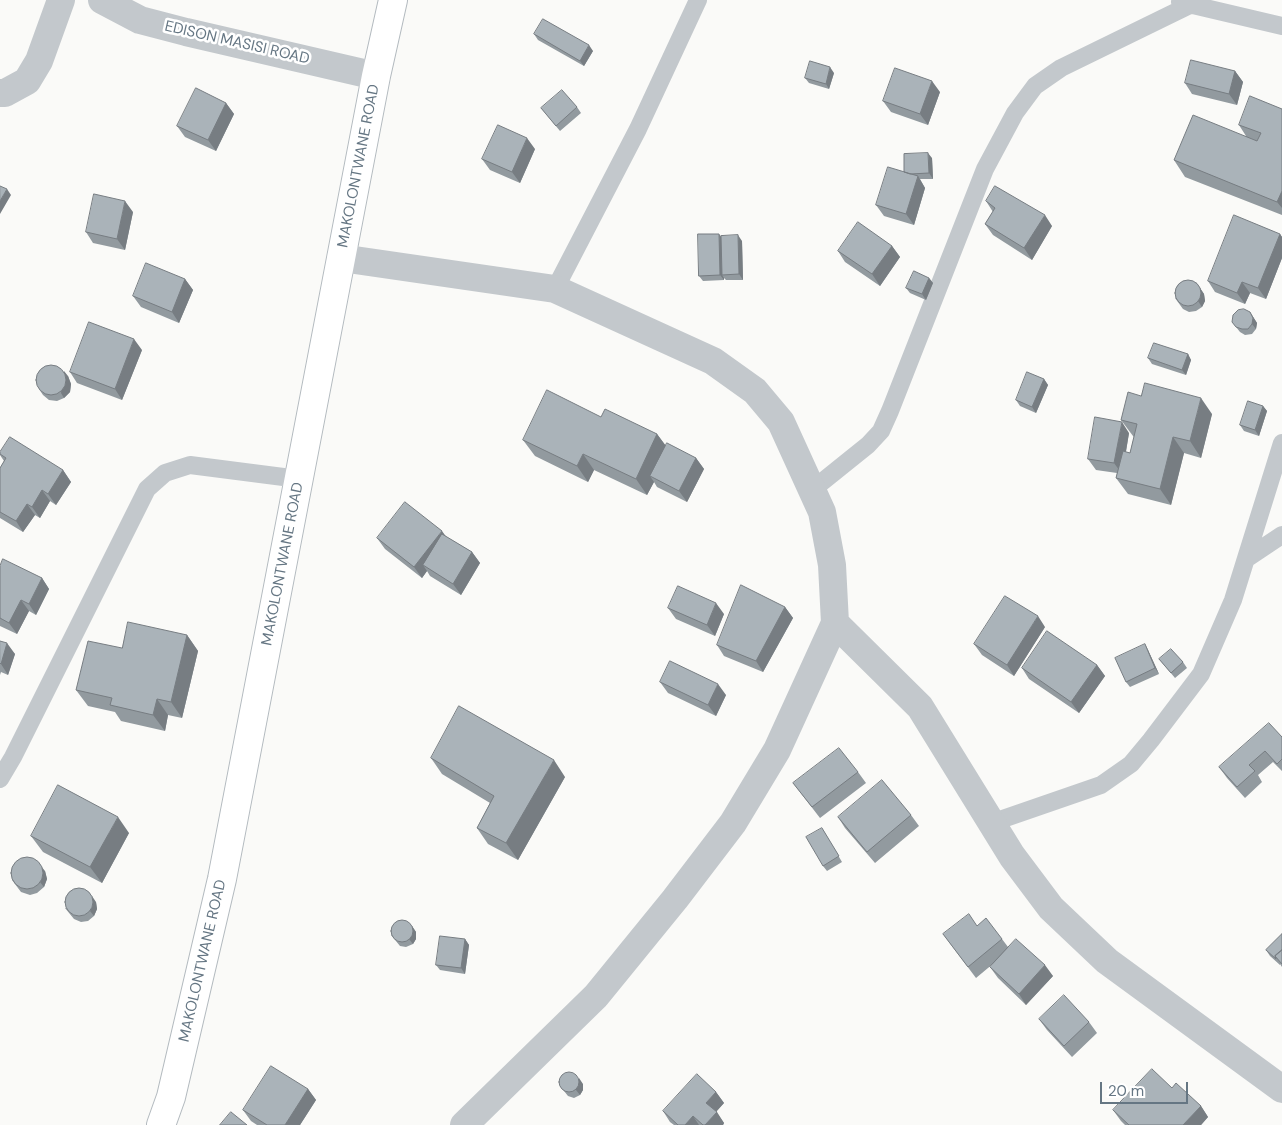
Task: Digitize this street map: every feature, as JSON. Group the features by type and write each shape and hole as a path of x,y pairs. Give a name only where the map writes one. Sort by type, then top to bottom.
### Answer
{"main road":[{"name":"MAKOLONTWANE ROAD","path":"161,1125 171,1097 222,880 376,76 393,0"}],"street":[{"path":"0,93 5,93 26,82 39,61 62,0"},
{"name":"EDISON MASISI ROAD","path":"102,0 140,20 376,76"},
{"path":"341,258 555,289 713,361 755,391 781,422 822,512 832,565 835,623 777,750 733,823 596,996 471,1123"},
{"path":"835,623 920,707 1012,856 1051,908 1107,961 1282,1089"}],"lane":[{"path":"555,289 638,129 698,0"},
{"path":"1172,0 1282,26"},
{"path":"812,490 868,445 881,431 985,169 1015,112 1036,86 1061,68 1192,4"},
{"path":"991,823 1101,785 1131,764 1151,740 1201,674 1233,600 1282,443"},
{"path":"0,778 13,757 147,489 165,473 190,465 299,479"},
{"path":"1246,560 1282,535"}],"building":[{"path":"543,19 589,45 580,61 534,34"},
{"path":"1191,60 1235,71 1229,94 1185,83"},
{"path":"810,61 830,67 826,84 805,78"},
{"path":"895,68 932,81 920,114 883,101"},
{"path":"196,88 226,103 208,140 177,126"},
{"path":"562,90 577,107 556,126 541,108"},
{"path":"1250,96 1282,109 1282,191 1277,202 1174,160 1193,115 1257,141 1261,133 1239,125"},
{"path":"498,125 527,138 512,172 482,159"},
{"path":"928,153 929,173 910,174 904,172 904,154"},
{"path":"888,167 918,176 906,214 876,205"},
{"path":"0,186 7,189 0,201"},
{"path":"995,186 1045,215 1024,248 985,224 995,208 986,201"},
{"path":"94,194 125,201 117,239 86,232"},
{"path":"1234,215 1280,234 1258,288 1242,282 1237,293 1208,281"},
{"path":"858,222 892,246 872,274 838,251"},
{"path":"698,234 719,234 720,275 699,276"},
{"path":"738,235 739,274 722,275 721,236"},
{"path":"146,263 185,279 172,312 133,296"},
{"path":"914,271 929,278 922,294 906,288"},
{"path":"1188,280 1197,284 1201,293 1197,302 1188,306 1179,302 1175,293 1179,284"},
{"path":"1244,309 1250,312 1253,318 1252,324 1248,329 1236,327 1232,322 1233,315 1238,310"},
{"path":"89,322 134,339 115,389 70,372"},
{"path":"1154,343 1188,354 1182,370 1148,358"},
{"path":"51,365 62,369 66,380 62,391 51,395 40,391 36,380 40,369"},
{"path":"1027,372 1044,379 1032,407 1016,400"},
{"path":"1145,383 1201,398 1190,441 1173,437 1160,489 1116,478 1123,451 1130,453 1137,424 1121,420 1128,392 1141,396"},
{"path":"547,390 601,417 605,409 657,434 636,479 583,454 577,466 523,440"},
{"path":"1248,401 1263,406 1255,430 1240,425"},
{"path":"1095,417 1122,422 1114,463 1088,459"},
{"path":"10,437 63,470 48,494 42,490 32,507 27,504 16,521 0,512 0,468 6,458 0,452"},
{"path":"667,443 696,458 679,491 650,476"},
{"path":"405,502 442,531 414,567 377,538"},
{"path":"442,534 472,552 453,584 423,565"},
{"path":"3,559 42,578 29,604 21,600 9,623 0,618 0,566"},
{"path":"741,585 785,607 756,661 717,645"},
{"path":"678,586 716,603 707,625 668,608"},
{"path":"1005,596 1038,616 1007,665 974,644"},
{"path":"128,622 187,635 171,702 157,699 153,715 110,705 112,698 76,690 88,641 122,648"},
{"path":"1047,631 1097,665 1071,702 1022,668"},
{"path":"0,641 7,643 1,664 0,663"},
{"path":"1145,644 1155,668 1126,682 1115,658"},
{"path":"1171,649 1183,662 1171,673 1159,659"},
{"path":"670,661 718,684 708,705 660,682"},
{"path":"459,706 554,760 506,843 477,828 494,796 431,758"},
{"path":"1269,723 1282,737 1282,759 1277,764 1265,751 1249,765 1255,771 1237,787 1219,767"},
{"path":"839,748 858,772 812,807 793,783"},
{"path":"882,780 911,815 867,852 838,817"},
{"path":"58,785 118,817 90,867 31,836"},
{"path":"822,828 839,856 823,866 806,837"},
{"path":"27,857 33,858 38,862 42,867 42,879 38,884 33,888 27,889 21,888 16,884 12,879 11,873 12,867 16,862 21,858"},
{"path":"79,888 89,892 93,902 89,912 79,916 69,912 65,902 69,892"},
{"path":"969,914 977,926 986,918 1002,939 968,967 943,934"},
{"path":"402,920 410,923 413,931 410,939 402,942 394,939 391,931 394,923"},
{"path":"1282,934 1282,950 1275,956 1276,959 1266,950"},
{"path":"440,936 465,939 461,968 436,965"},
{"path":"1016,939 1045,965 1019,994 990,967"},
{"path":"1282,950 1282,964 1275,956"},
{"path":"1064,995 1089,1022 1064,1046 1039,1019"},
{"path":"271,1066 308,1089 285,1125 267,1125 243,1110"},
{"path":"1152,1069 1172,1088 1176,1083 1201,1106 1183,1125 1129,1125 1113,1110"},
{"path":"569,1072 576,1075 579,1082 576,1089 569,1092 562,1089 559,1082 562,1075"},
{"path":"697,1074 716,1092 706,1103 717,1112 705,1125 693,1116 685,1125 678,1125 663,1111"},
{"path":"231,1112 247,1125 220,1125"}]}
